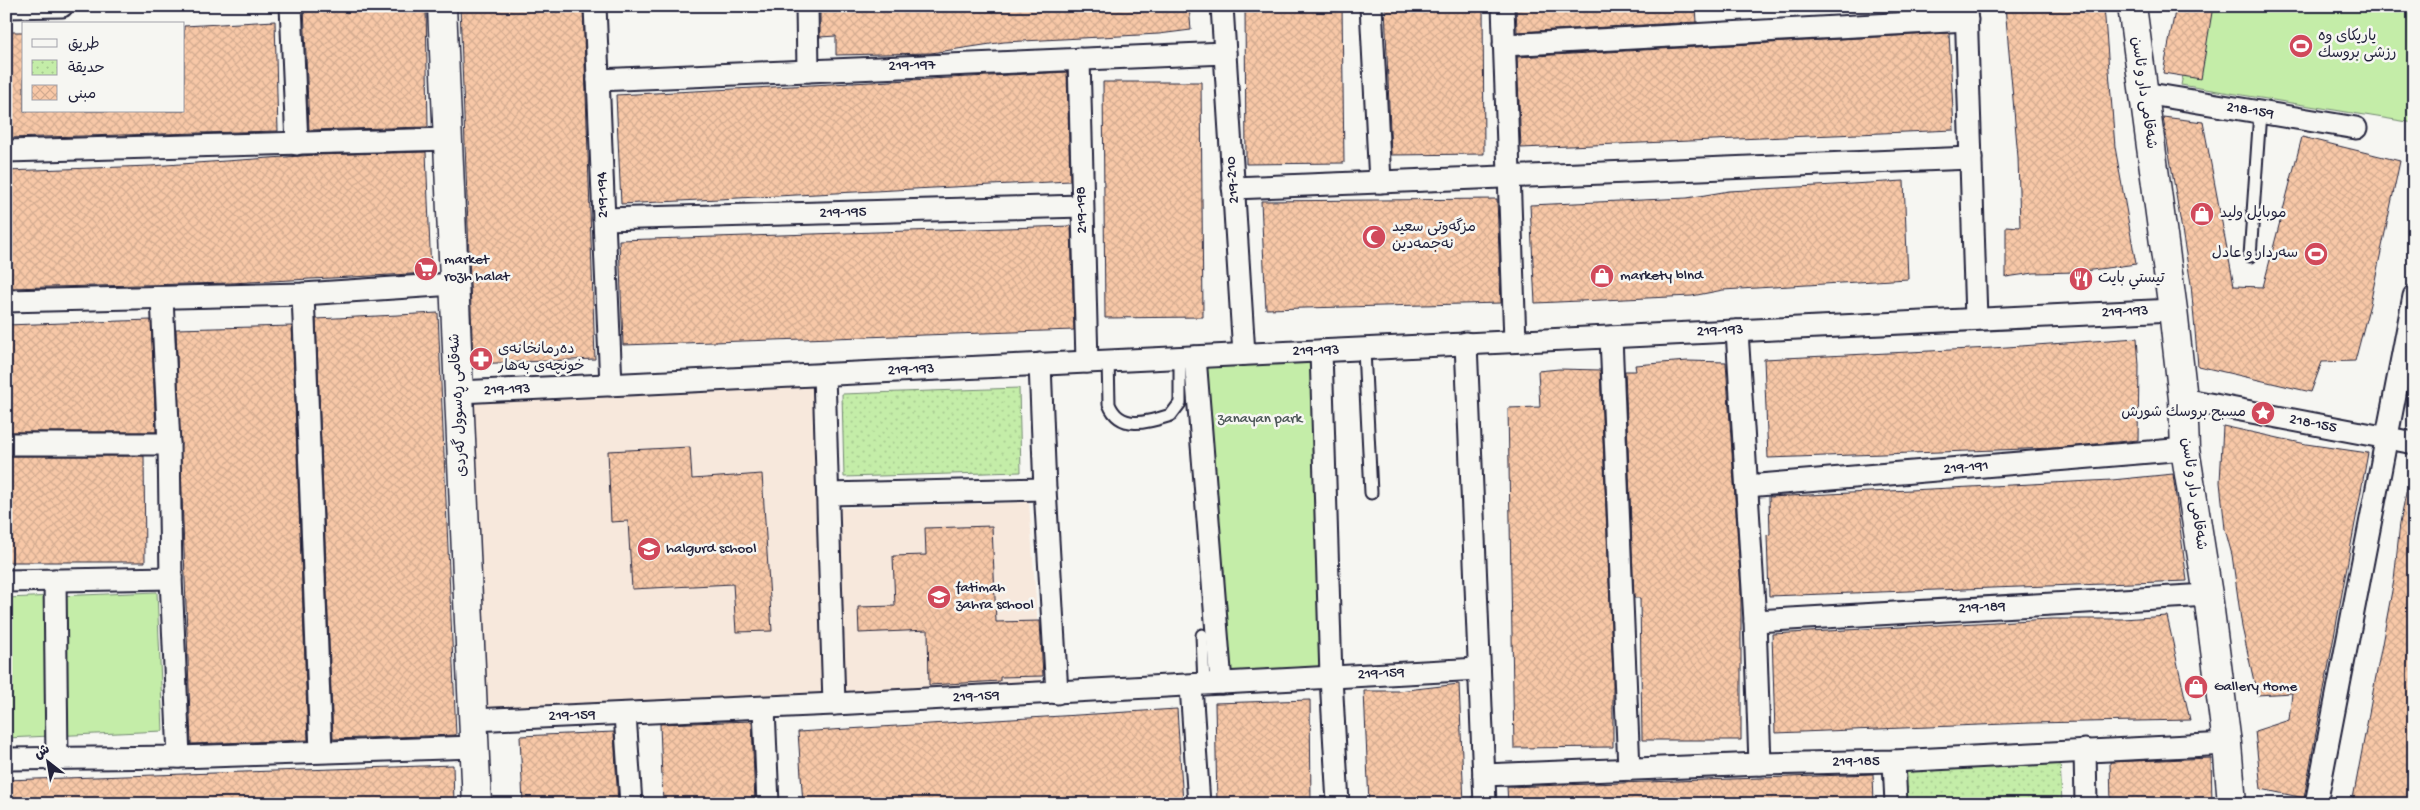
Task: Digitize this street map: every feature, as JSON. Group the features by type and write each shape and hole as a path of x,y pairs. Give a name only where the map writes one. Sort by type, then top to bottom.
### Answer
{"street":[{"path":"6,7 62,6"},
{"path":"291,6 296,144"},
{"name":"شەقامی ڕەسوول گەردی","path":"442,6 477,804"},
{"name":"219-194","path":"595,6 610,385"},
{"path":"807,6 808,71"},
{"name":"219-210","path":"1222,6 1244,354"},
{"path":"1371,6 1380,182"},
{"path":"1503,6 1515,341"},
{"name":"شەقامی دار و ئاسن","path":"2132,6 2173,310 2183,398 2185,449 2208,595 2227,744 2232,804"},
{"path":"1504,45 1966,13 1976,319"},
{"name":"219-197","path":"598,80 1225,53"},
{"name":"219-198","path":"1079,59 1087,362"},
{"name":"218-159","path":"2144,93 2356,128"},
{"path":"6,151 448,139"},
{"path":"1233,188 1971,158"},
{"name":"219-195","path":"604,219 1082,206"},
{"path":"6,301 304,294 454,284"},
{"path":"304,294 321,750"},
{"path":"2316,804 2414,296"},
{"path":"162,298 170,444 171,578 179,757"},
{"name":"219-193","path":"458,392 2173,310"},
{"path":"1738,330 1755,621 1760,764"},
{"path":"1611,337 1629,769"},
{"path":"1466,344 1485,804"},
{"path":"1321,351 1331,677 1338,804"},
{"path":"1188,357 1205,685 1199,804"},
{"path":"1040,364 1057,693"},
{"path":"824,374 834,704"},
{"name":"218-155","path":"2183,398 2414,443"},
{"path":"6,444 170,444"},
{"name":"219-191","path":"1747,486 2185,449"},
{"path":"828,494 1045,489"},
{"path":"6,581 171,578"},
{"path":"55,580 57,759"},
{"name":"219-189","path":"1755,621 2208,595"},
{"name":"219-159","path":"473,720 764,708 1480,669"},
{"path":"764,708 768,804"},
{"path":"625,714 631,804"},
{"name":"219-185","path":"1484,775 1760,764 1894,761 2227,744"},
{"path":"6,759 179,757 321,750 474,746"},
{"path":"2085,750 2086,804"},
{"path":"1894,761 1896,804"}],"lane":[{"path":"2250,256 2260,112"},
{"path":"1364,350 1370,493"},
{"path":"1108,360 1109,404 1111,411 1118,418 1129,423 1146,423 1171,415 1180,403 1188,357"},
{"path":"1202,635 1205,685"}],"shaded area":[{"name":"halgurd school","path":"814,379 827,698 483,712 472,399"},
{"name":"fatimah zahra school","path":"1029,502 1042,686 846,695 840,508"}],"green space":[{"name":"ياريكاى وه رزشى بروسك","path":"2197,6 2414,6 2414,123 2181,85"},
{"name":"zanayan park","path":"1316,351 1323,672 1229,677 1195,357"},
{"path":"1019,388 1021,472 844,477 842,394"},
{"path":"157,592 163,731 6,738 6,598"},
{"path":"2060,760 2062,804 1903,804 1901,770"}],"building":[{"path":"304,6 426,6 428,127 309,130"},
{"path":"460,6 583,6 595,359 473,364"},
{"path":"820,6 1189,6 1191,30 1159,34 1004,42 931,53 836,55 836,36 820,37"},
{"path":"1245,6 1342,6 1344,163 1246,164"},
{"path":"1385,6 1483,6 1484,154 1391,155"},
{"path":"1516,6 1696,6 1697,22 1517,32"},
{"path":"2005,6 2104,6 2115,147 2136,264 2077,272 2034,273 2006,277 2006,226 2020,227 2018,157"},
{"path":"2176,6 2213,6 2201,79 2163,73"},
{"path":"275,21 278,131 6,138 6,32 22,32 22,112 185,112 185,26"},
{"path":"1949,33 1954,130 1521,148 1517,57"},
{"path":"1067,72 1070,181 621,204 616,95"},
{"path":"1103,82 1201,82 1203,317 1105,318"},
{"path":"2163,117 2203,122 2234,286 2263,287 2302,137 2400,161 2370,304 2355,361 2322,362 2311,392 2198,366 2191,284"},
{"path":"426,152 431,273 231,283 6,288 6,171 151,166 315,155"},
{"path":"1904,181 1908,279 1723,290 1692,296 1535,303 1530,205 1687,198 1729,191"},
{"path":"1497,199 1501,303 1266,309 1261,201"},
{"path":"1071,226 1074,330 623,345 619,240"},
{"path":"438,313 456,735 333,739 316,319"},
{"path":"151,320 156,432 6,432 6,325"},
{"path":"292,326 308,740 191,744 176,329"},
{"path":"2137,338 2139,365 2138,440 2054,448 1768,458 1764,359 1992,348"},
{"path":"1688,361 1726,362 1741,589 1741,740 1642,740 1640,598 1634,598 1625,371 1636,371 1635,365"},
{"path":"1559,369 1600,370 1613,677 1613,747 1514,748 1508,408 1540,407 1538,371"},
{"path":"2223,426 2306,444 2368,453 2304,798 2261,789 2255,731 2289,720 2292,693 2257,695 2242,627 2232,555 2225,529 2220,482"},
{"path":"690,447 692,479 762,474 772,631 736,632 733,584 632,589 628,521 611,522 608,451"},
{"path":"6,456 144,456 145,562 6,562"},
{"path":"2173,474 2187,581 1769,596 1767,535 1770,534 1769,497 2112,480"},
{"path":"2407,488 2414,488 2414,804 2352,804 2394,580 2400,523"},
{"path":"992,526 996,622 1040,621 1043,676 1000,677 1000,681 929,685 928,630 859,633 858,607 895,606 893,556 926,555 925,528"},
{"path":"2167,616 2190,720 2031,723 1775,733 1772,634 2050,619 2123,619"},
{"path":"1459,684 1464,804 1369,804 1364,691 1398,691"},
{"path":"1310,700 1311,804 1217,804 1215,703"},
{"path":"1177,709 1183,803 803,804 798,732"},
{"path":"752,721 755,804 663,804 660,724"},
{"path":"614,732 618,804 523,804 520,736"},
{"path":"2211,758 2212,804 2111,804 2110,762"},
{"path":"453,765 454,804 6,804 6,780"},
{"path":"1873,774 1874,804 1508,804 1507,787"}],"place":[{"name":"ياريكاى وه رزشى بروسك","path":"2301,46"},
{"name":"موبايل وليد","path":"2202,214"},
{"name":"مزگەوتی سعید نەجمەدین","path":"1374,237"},
{"name":"سەردار و عادل","path":"2316,254"},
{"name":"market rozh halat","path":"426,269"},
{"name":"markety blnd","path":"1602,276"},
{"name":"تيستي بايت","path":"2081,279"},
{"name":"دەرمانخانەی خونچەی بەهار","path":"481,359"},
{"name":"مسبح بروسك شورش","path":"2263,413"},
{"name":"halgurd school","path":"649,549"},
{"name":"fatimah zahra school","path":"939,597"},
{"name":"Gallery Home","path":"2196,687"}]}
